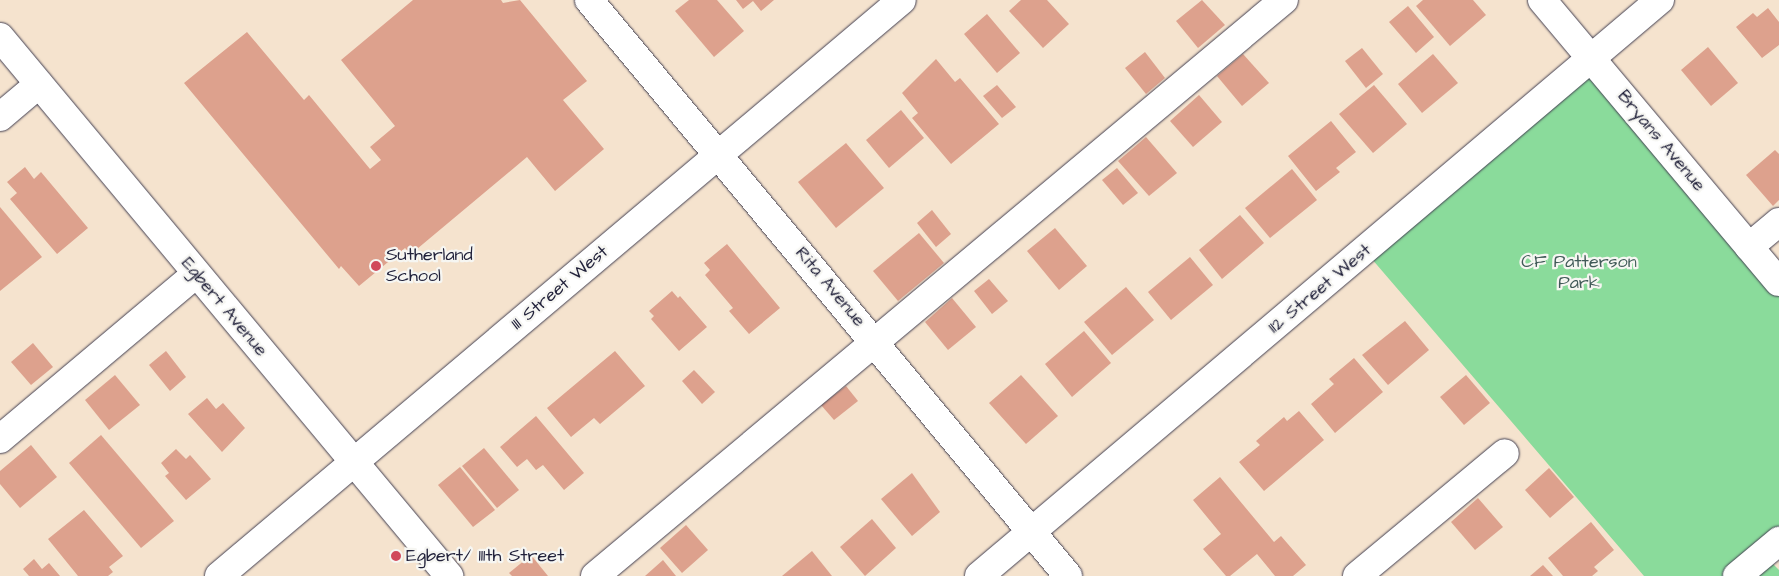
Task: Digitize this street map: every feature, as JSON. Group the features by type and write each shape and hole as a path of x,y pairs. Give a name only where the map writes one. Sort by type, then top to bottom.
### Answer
{"street":[{"name":"Rita Avenue","path":"590,0 718,156 876,342 1068,576"},
{"name":"111 Street West","path":"219,576 354,460 902,0"},
{"path":"595,576 1284,0"},
{"name":"Bryans Avenue","path":"1542,0 1779,282"},
{"name":"112 Street West","path":"979,576 1660,0"},
{"name":"Egbert Avenue","path":"0,37 449,576"},
{"path":"0,117 39,84"},
{"path":"1749,247 1779,222"},
{"path":"0,439 196,274"},
{"path":"1357,576 1505,453"},
{"path":"1737,576 1779,541"}],"green space":[{"name":"CF Patterson Park","path":"1591,58 1779,282 1779,541 1763,554 1779,570 1779,576 1644,576 1365,251"}],"building":[{"path":"413,0 501,0 503,3 520,0 587,81 563,100 604,149 555,191 527,157 411,254 405,248 359,286 341,266 339,269 184,83 247,32 304,100 309,95 370,169 381,160 370,147 395,126 341,60"},
{"path":"689,0 717,0 744,31 714,57 675,11"},
{"path":"736,0 774,0 761,11 753,1 743,9"},
{"path":"1021,0 1047,0 1069,24 1043,48 1009,11"},
{"path":"1202,0 1225,25 1198,48 1176,21"},
{"path":"1423,0 1473,0 1486,15 1450,46 1416,6"},
{"path":"1408,6 1434,37 1416,53 1389,22"},
{"path":"1768,8 1779,22 1779,45 1762,58 1736,27 1753,13 1757,17"},
{"path":"987,14 1020,53 997,73 964,34"},
{"path":"1708,47 1738,83 1711,106 1681,70"},
{"path":"1362,48 1383,74 1366,88 1345,61"},
{"path":"1145,52 1165,78 1146,94 1125,68"},
{"path":"1243,54 1269,83 1242,106 1217,76"},
{"path":"1433,54 1458,83 1422,113 1398,84"},
{"path":"936,59 955,82 960,78 999,124 951,164 912,118 918,113 902,93"},
{"path":"997,85 1016,107 1002,118 983,96"},
{"path":"1374,85 1407,124 1373,153 1339,114"},
{"path":"1199,95 1222,122 1193,147 1170,121"},
{"path":"901,110 924,138 889,168 866,140"},
{"path":"1331,121 1356,152 1336,168 1340,172 1316,191 1288,156"},
{"path":"1146,137 1177,173 1149,196 1118,161"},
{"path":"846,143 884,188 836,228 798,182"},
{"path":"1775,150 1779,154 1779,200 1773,206 1746,175"},
{"path":"25,167 34,179 41,172 88,228 57,254 10,199 17,193 7,182"},
{"path":"1117,168 1138,193 1123,205 1102,180"},
{"path":"1292,169 1317,200 1270,238 1245,208"},
{"path":"0,207 42,257 0,291"},
{"path":"932,210 951,234 936,247 917,223"},
{"path":"1240,215 1264,243 1222,279 1199,250"},
{"path":"1055,228 1087,266 1059,290 1027,251"},
{"path":"919,233 944,263 898,301 873,271"},
{"path":"727,244 780,308 749,334 729,311 733,308 705,275 710,270 704,263"},
{"path":"1190,257 1213,285 1171,320 1148,292"},
{"path":"989,279 1008,301 992,314 974,291"},
{"path":"1126,287 1154,320 1112,355 1084,322"},
{"path":"672,291 678,298 680,296 707,327 679,351 651,319 654,316 649,311"},
{"path":"952,298 976,327 948,350 925,322"},
{"path":"1405,321 1429,350 1388,385 1362,355"},
{"path":"1084,331 1111,363 1072,397 1045,364"},
{"path":"33,343 53,367 31,385 11,362"},
{"path":"166,351 186,377 170,391 149,365"},
{"path":"615,351 645,386 600,424 594,418 571,437 547,408"},
{"path":"1354,358 1383,392 1335,433 1311,404 1334,384 1329,379"},
{"path":"694,370 715,392 702,404 682,381"},
{"path":"115,375 140,405 109,430 85,400"},
{"path":"1021,375 1058,416 1026,444 989,403"},
{"path":"1466,375 1490,403 1464,425 1440,397"},
{"path":"846,386 858,401 834,420 821,405"},
{"path":"207,398 216,409 223,403 245,428 222,452 188,414"},
{"path":"1299,411 1324,440 1264,491 1239,462 1260,445 1256,441 1284,417 1287,421"},
{"path":"536,416 584,473 564,490 543,465 536,470 527,459 517,467 500,447"},
{"path":"101,435 174,521 141,548 69,463"},
{"path":"31,445 57,477 20,508 0,484 0,471"},
{"path":"484,448 519,490 497,508 462,466"},
{"path":"176,449 186,459 190,455 211,479 186,500 165,476 169,473 161,463"},
{"path":"460,467 495,510 473,527 438,485"},
{"path":"1549,468 1574,497 1550,518 1525,490"},
{"path":"912,473 940,512 912,536 881,499"},
{"path":"1220,477 1274,542 1281,536 1306,565 1293,576 1275,576 1257,554 1230,576 1226,576 1203,549 1221,534 1193,500"},
{"path":"1478,498 1503,527 1475,550 1451,522"},
{"path":"84,510 123,556 109,567 113,572 108,576 78,576 48,539"},
{"path":"872,519 896,548 865,576 840,547"},
{"path":"1591,522 1614,550 1594,567 1598,571 1592,576 1563,576 1548,558"},
{"path":"686,525 708,550 682,573 660,548"},
{"path":"812,551 832,576 782,576"},
{"path":"531,555 548,576 512,576 509,573"},
{"path":"34,559 42,569 49,563 60,576 29,576 23,569"},
{"path":"663,560 676,576 645,576"},
{"path":"1543,565 1553,576 1530,576"}],"place":[{"name":"Sutherland School","path":"376,266"},
{"name":"Egbert/ 111th Street","path":"396,556"}]}
